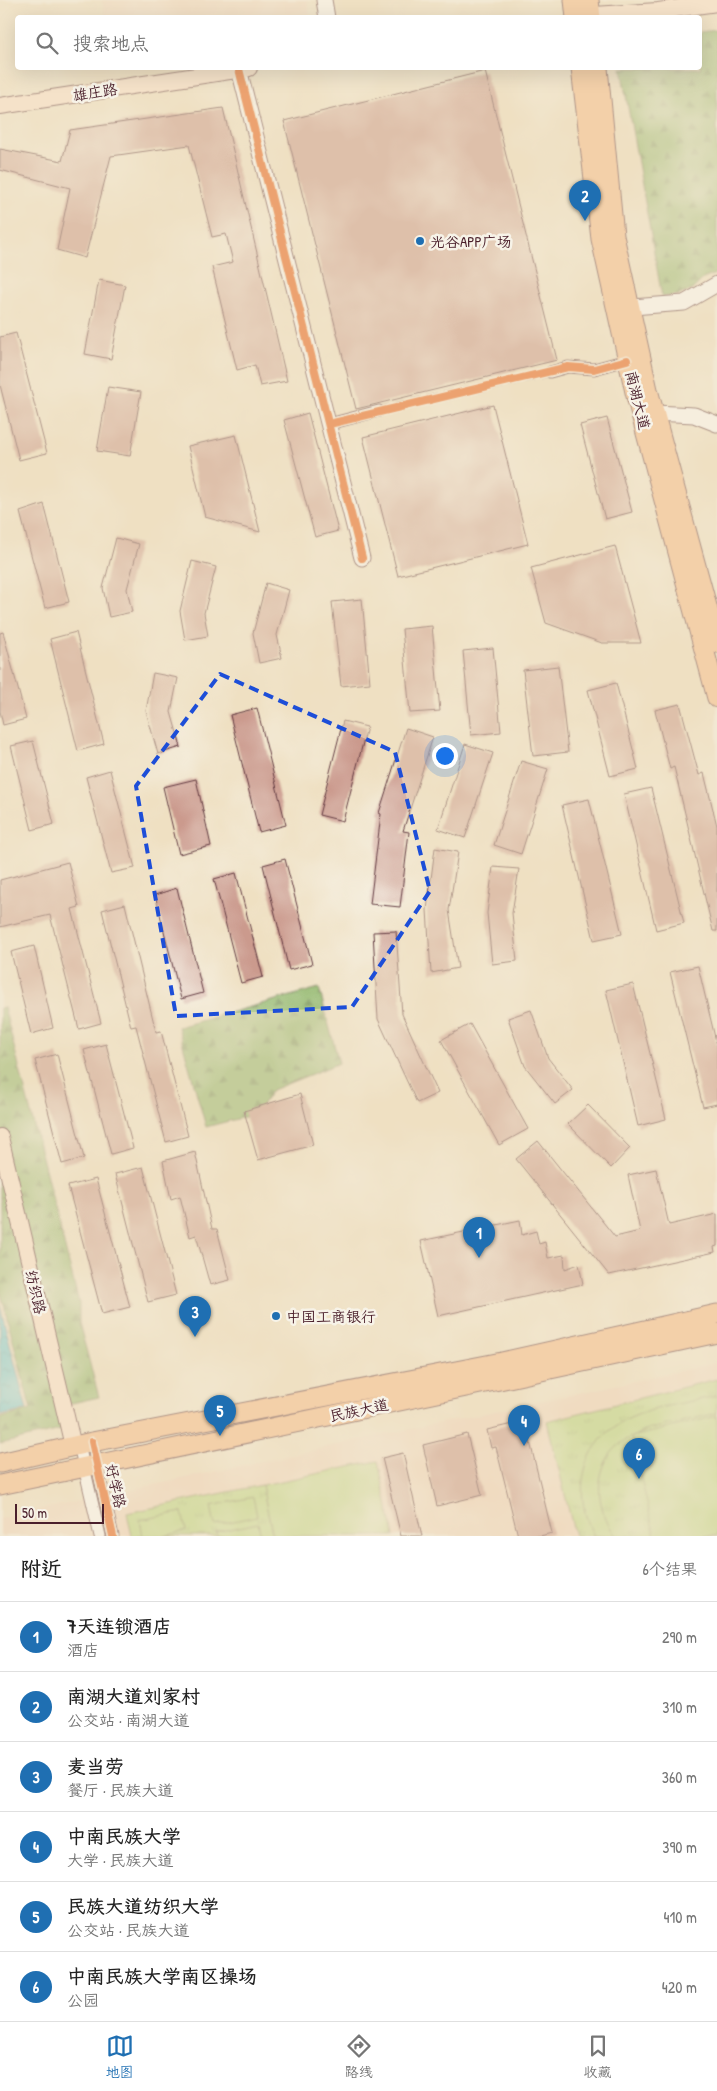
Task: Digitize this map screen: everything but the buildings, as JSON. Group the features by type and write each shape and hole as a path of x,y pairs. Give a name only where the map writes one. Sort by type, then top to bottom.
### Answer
{"main road":[{"path":"581,12 658,11 717,3"},
{"name":"雄庄路","path":"0,106 231,70"},
{"name":"南湖大道","path":"581,70 601,239 623,307 717,698"},
{"name":"南湖大道","path":"598,70 627,360 648,415 717,643"},
{"name":"纺织路","path":"0,1137 81,1444"},
{"name":"民族大道","path":"0,1463 81,1444 492,1364 717,1314"},
{"name":"民族大道","path":"0,1485 504,1380 717,1332"}],"street":[{"path":"324,0 326,15"},
{"path":"244,70 328,424 362,558"},
{"path":"623,307 684,303 717,284"},
{"path":"550,372 568,367 594,369 627,360"},
{"path":"328,424 379,411"},
{"path":"648,415 694,414 717,424"},
{"name":"好学路","path":"81,1444 90,1465 113,1536"},
{"name":"好学路","path":"90,1465 100,1536"}],"highlighted area":[{"path":"220,674 395,752 430,891 352,1007 176,1016 136,786"}],"shaded area":[{"path":"102,0 307,0 310,15 105,15"},
{"path":"717,1363 717,1536 0,1536 0,1518"}],"green space":[{"path":"717,30 717,273 703,279 692,290 679,295 662,297 621,70 702,70 702,32"},
{"path":"319,988 339,1063 272,1090 256,1114 206,1127 178,1027"},
{"path":"4,1007 79,1303 79,1323 99,1397 63,1405 0,1137 0,1008"},
{"path":"0,1166 65,1429 0,1444 0,1418 31,1410 0,1290"},
{"path":"717,1379 717,1536 575,1536 547,1421"},
{"path":"717,1396 717,1413 647,1430 632,1437 717,1416 717,1536 655,1536 631,1437 618,1446 609,1457 603,1469 600,1482 603,1510 608,1524 616,1536 594,1536 583,1502 583,1486 585,1470 591,1455 600,1441 612,1429 638,1415 660,1408"},
{"path":"378,1461 394,1536 273,1536 262,1485"},
{"path":"262,1485 273,1536 132,1536 127,1513"},
{"path":"253,1497 257,1516 215,1525 211,1506"},
{"path":"182,1512 186,1531 163,1536 143,1536 140,1520"},
{"path":"258,1523 261,1536 217,1536 216,1532"}],"water":[{"path":"0,1305 27,1410 0,1416"}],"tunnel":[{"path":"379,411 550,372"}],"cycle path":[{"path":"239,70 362,558"},
{"path":"329,424 568,367 594,369 627,360"},
{"path":"92,1442 113,1536"}],"place":[{"name":"南湖大道刘家村","path":"585,221"},
{"name":"光谷APP广场","path":"420,241"},
{"name":"7天连锁酒店","path":"479,1258"},
{"name":"中国工商银行","path":"276,1316"},
{"name":"麦当劳","path":"195,1337"},
{"name":"民族大道纺织大学","path":"220,1436"},
{"name":"中南民族大学","path":"524,1446"},
{"name":"中南民族大学南区操场","path":"639,1479"}]}
